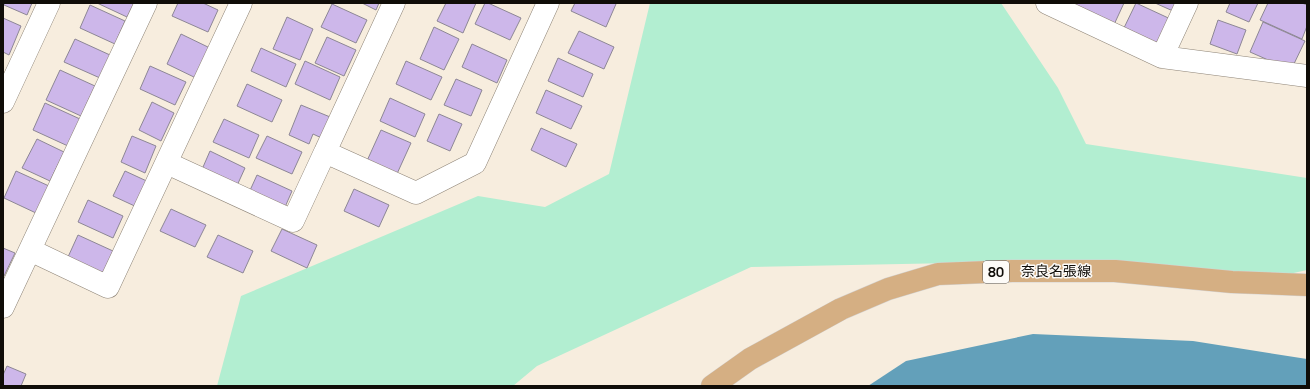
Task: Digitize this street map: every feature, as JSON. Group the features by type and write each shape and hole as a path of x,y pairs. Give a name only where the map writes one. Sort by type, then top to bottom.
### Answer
{"main road":[{"name":"奈良名張線","path":"712,386 750,359 841,309 888,289 938,274 1012,271 1115,271 1232,282 1307,285"}],"street":[{"path":"3,102 8,80 49,3"},
{"path":"3,307 146,3"},
{"path":"30,250 108,287 241,3"},
{"path":"167,163 293,221 394,3"},
{"path":"325,152 416,193 474,163 548,3"},
{"path":"1046,3 1162,57 1307,76"},
{"path":"1162,57 1187,3"}],"green space":[{"path":"650,3 1001,3 1058,88 1086,144 1307,178 1307,270 1289,274 1004,262 751,267 537,366 513,386 217,386 241,296 478,196 545,207 609,174"}],"water":[{"path":"1033,334 1193,341 1307,359 1307,386 868,386 906,361"}],"building":[{"path":"4,3 32,3 27,15 4,5"},
{"path":"97,3 134,3 127,17"},
{"path":"178,3 203,3 218,10 208,32 172,16"},
{"path":"362,3 379,3 376,10"},
{"path":"446,3 476,3 463,33 437,21"},
{"path":"485,3 521,18 510,40 475,24"},
{"path":"575,3 616,4 606,27 571,11"},
{"path":"1074,3 1124,3 1112,29 1070,10"},
{"path":"1136,3 1177,22 1164,51 1122,32"},
{"path":"1155,3 1177,3 1173,11"},
{"path":"1230,3 1258,3 1249,22 1226,12"},
{"path":"1268,3 1302,3 1307,5 1307,26 1302,39 1260,20"},
{"path":"332,4 367,20 356,43 321,27"},
{"path":"90,5 125,21 115,44 80,28"},
{"path":"287,17 313,29 300,60 273,49"},
{"path":"3,18 21,26 9,55 3,52"},
{"path":"1218,20 1246,30 1237,54 1210,44"},
{"path":"1263,22 1305,41 1291,70 1250,52"},
{"path":"434,27 459,39 444,70 420,59"},
{"path":"579,31 614,47 604,69 568,53"},
{"path":"181,34 212,49 198,79 167,64"},
{"path":"327,37 356,50 344,76 315,63"},
{"path":"75,39 110,55 100,78 64,62"},
{"path":"472,44 507,60 497,83 462,67"},
{"path":"261,48 296,64 286,87 251,71"},
{"path":"558,58 593,74 583,97 548,81"},
{"path":"305,61 340,77 330,100 295,84"},
{"path":"406,61 442,77 431,100 396,84"},
{"path":"150,66 186,82 175,105 140,89"},
{"path":"60,70 95,86 81,116 46,100"},
{"path":"456,79 482,90 471,116 444,105"},
{"path":"247,84 282,100 272,122 237,106"},
{"path":"546,90 582,106 571,129 536,113"},
{"path":"390,98 425,114 415,137 380,121"},
{"path":"152,102 174,113 161,141 139,130"},
{"path":"45,103 80,119 68,146 33,130"},
{"path":"301,105 335,119 326,140 313,134 309,144 289,135"},
{"path":"439,114 462,124 450,151 427,141"},
{"path":"224,119 259,135 249,158 213,142"},
{"path":"541,128 577,144 566,167 531,150"},
{"path":"381,130 411,143 396,176 366,163"},
{"path":"132,136 156,146 145,173 121,162"},
{"path":"267,136 302,152 292,174 256,158"},
{"path":"37,139 64,152 50,181 22,168"},
{"path":"210,151 245,168 235,190 200,174"},
{"path":"16,171 49,186 36,213 4,198"},
{"path":"125,171 151,183 139,208 113,196"},
{"path":"257,175 292,191 282,214 247,197"},
{"path":"354,189 389,205 379,227 344,211"},
{"path":"88,200 123,216 113,238 78,222"},
{"path":"171,209 206,225 195,247 160,231"},
{"path":"282,229 317,245 307,268 271,251"},
{"path":"78,235 113,251 103,273 68,257"},
{"path":"218,235 253,251 243,273 207,257"},
{"path":"3,248 15,253 4,276 3,275"},
{"path":"7,366 26,374 21,386 3,386 3,375"}]}
